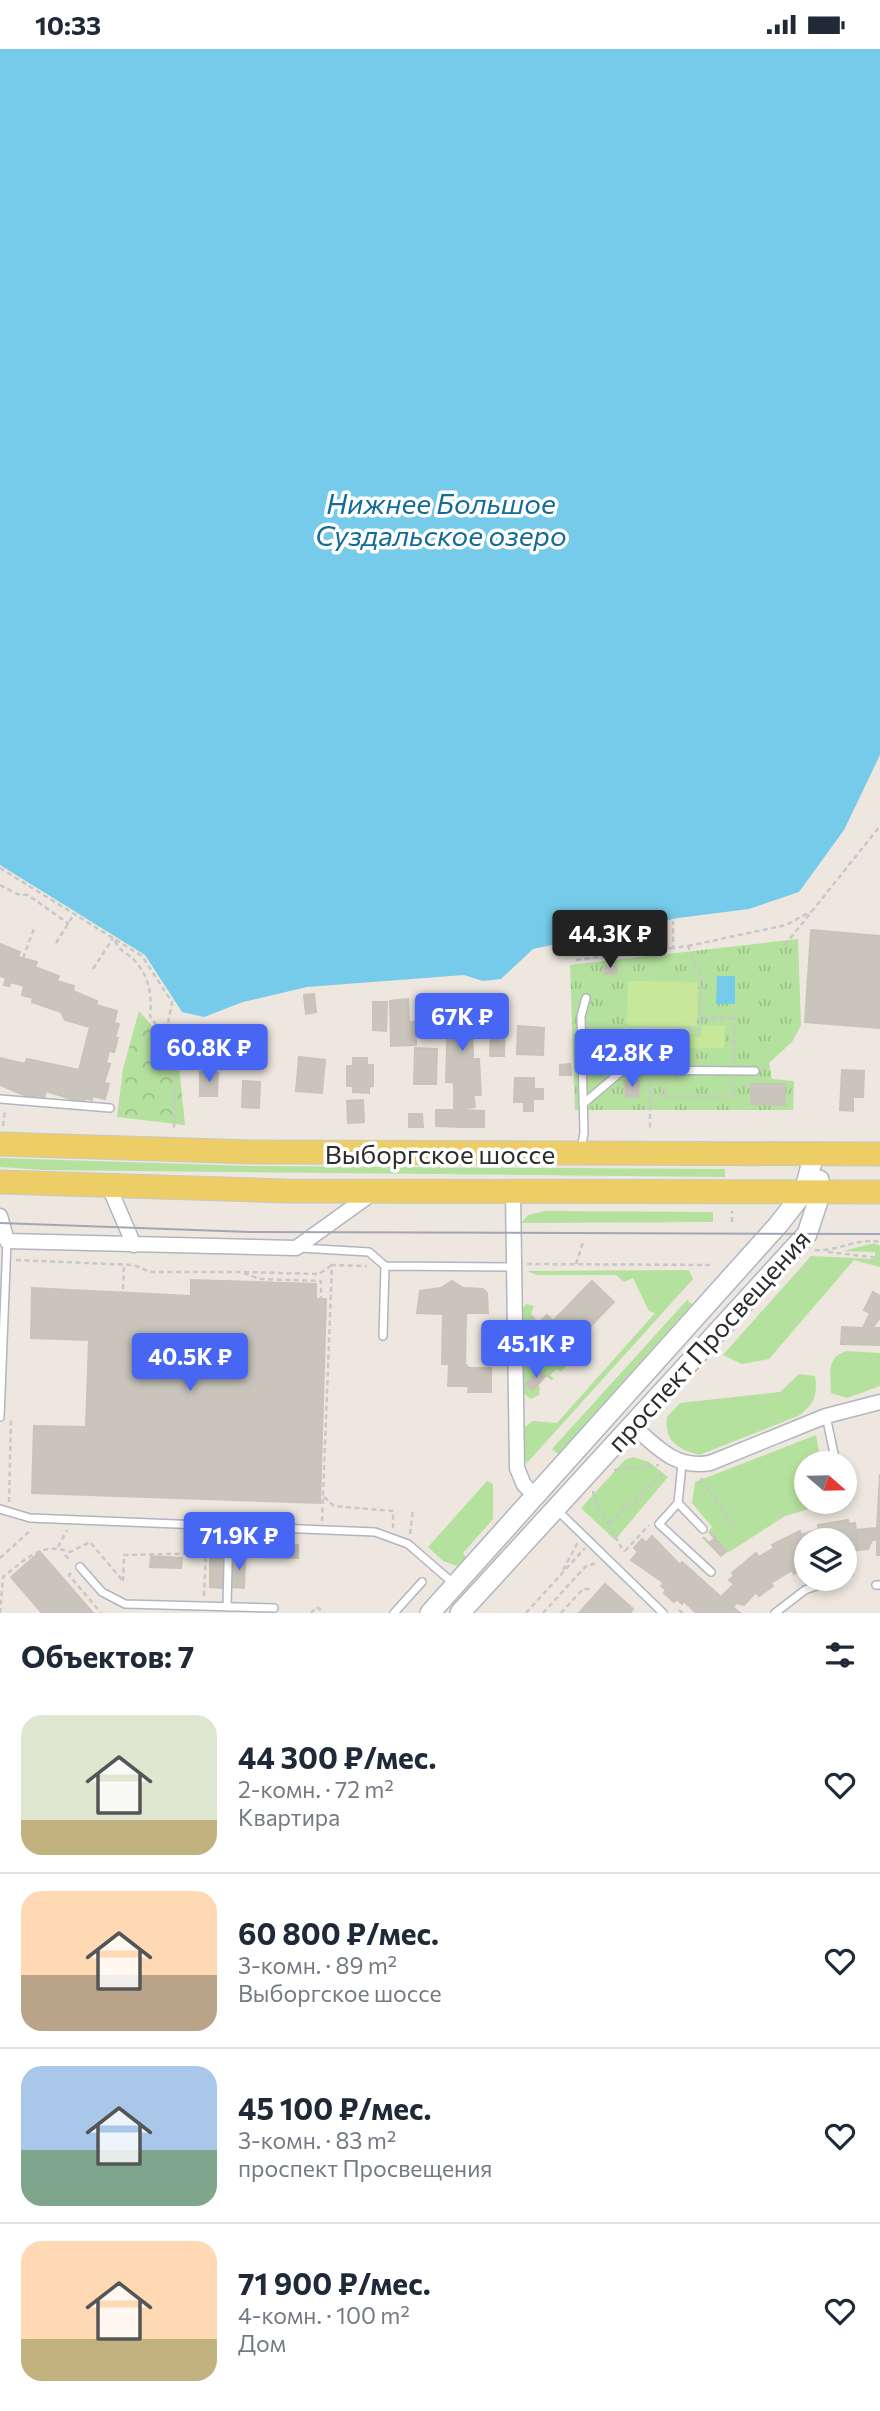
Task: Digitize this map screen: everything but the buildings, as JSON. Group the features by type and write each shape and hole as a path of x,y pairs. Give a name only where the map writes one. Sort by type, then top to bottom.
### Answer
{"main road":[{"name":"Выборгское шоссе","path":"2,1135 238,1152 880,1154"},
{"name":"проспект Просвещения","path":"460,1613 807,1234 814,1154"},
{"name":"Выборгское шоссе","path":"0,1182 109,1187 375,1191 880,1192"},
{"name":"проспект Просвещения","path":"430,1613 812,1192"}],"street":[{"path":"109,1187 134,1245"},
{"path":"0,1216 7,1241 296,1248 375,1191"},
{"path":"513,1192 517,1468 524,1485 535,1495"},
{"path":"632,1425 669,1458 694,1466 710,1463 826,1416 880,1402"}],"lane":[{"path":"580,1153 584,1133 581,1016 586,998"},
{"path":"583,1104 623,1070 755,1071"},
{"path":"3,1099 110,1108"},
{"path":"319,1233 325,1250"},
{"path":"0,1416 3,1280 7,1241"},
{"path":"296,1248 369,1252 385,1266 514,1265"},
{"path":"383,1336 385,1266"},
{"path":"826,1416 833,1451"},
{"path":"682,1464 678,1503 659,1524 711,1572"},
{"path":"678,1503 703,1529"},
{"path":"0,1509 30,1518 392,1532 456,1585"},
{"path":"556,1509 663,1613"},
{"path":"227,1607 229,1526"},
{"path":"80,1567 102,1592 114,1600 137,1605 189,1610 227,1607 274,1608"},
{"path":"394,1613 422,1582"},
{"path":"775,1613 804,1591"}],"path":[{"path":"785,945 880,826"},
{"path":"0,868 142,956 172,1002 167,1029 174,1084 174,1134"},
{"path":"0,885 17,894 29,895 69,923"},
{"path":"576,960 688,946 786,925 815,909"},
{"path":"56,943 74,915"},
{"path":"673,921 673,948"},
{"path":"23,958 34,929"},
{"path":"93,969 113,939"},
{"path":"113,939 120,951 135,961 153,992 150,1016 156,1025 167,1029"},
{"path":"631,1028 700,1029 701,976 688,946"},
{"path":"650,1094 665,1094 665,1097 734,1096 734,1016 701,1018"},
{"path":"650,1131 654,1028"},
{"path":"665,1094 666,1070"},
{"path":"2,1135 3,1099"},
{"path":"732,1211 732,1222"},
{"path":"826,1251 864,1241 880,1242"},
{"path":"576,1264 583,1242"},
{"path":"813,1250 880,1258"},
{"path":"6,1260 134,1265 150,1272 319,1275 332,1265 385,1266"},
{"path":"123,1289 124,1265"},
{"path":"323,1514 328,1310 332,1265"},
{"path":"514,1265 710,1265"},
{"path":"241,1272 260,1279 321,1281 321,1298 331,1296"},
{"path":"11,1413 7,1496 12,1507"},
{"path":"611,1471 659,1465"},
{"path":"609,1523 666,1471"},
{"path":"701,1478 735,1529"},
{"path":"593,1491 595,1501 624,1552"},
{"path":"324,1497 334,1506 393,1511 392,1532"},
{"path":"408,1544 413,1509"},
{"path":"58,1547 67,1534 68,1519"},
{"path":"543,1613 585,1567 611,1561 624,1552 648,1526 659,1524"},
{"path":"385,1526 392,1532 410,1534 417,1539"},
{"path":"0,1558 32,1529"},
{"path":"560,1576 583,1534"},
{"path":"0,1613 3,1577 38,1550 58,1547 70,1552 90,1542 124,1581 124,1555 206,1552 248,1554 248,1539"},
{"path":"526,1613 590,1542"},
{"path":"204,1595 206,1552"},
{"path":"80,1567 69,1575 101,1613"},
{"path":"561,1613 583,1590 592,1589"},
{"path":"311,1613 317,1607 324,1613"}],"green space":[{"path":"798,939 801,1025 792,1042 769,1063 772,1079 794,1081 793,1110 575,1110 570,965"},
{"path":"628,981 698,982 697,1026 627,1025"},
{"path":"139,1011 154,1028 162,1032 175,1027 185,1125 117,1117 123,1069"},
{"path":"725,1025 724,1048 657,1049 657,1037 701,1037 702,1026"},
{"path":"0,1158 251,1166 725,1169 725,1177 42,1170 0,1167"},
{"path":"545,1211 713,1212 713,1222 521,1223 528,1215"},
{"path":"875,1243 880,1246 880,1267 854,1260 769,1359 742,1364 723,1355 811,1256 875,1259 875,1252 843,1251"},
{"path":"689,1270 693,1279 527,1463 522,1454 525,1427 533,1421 557,1423 655,1313 649,1311 633,1278 624,1282 616,1275 537,1275 527,1271"},
{"path":"687,1300 692,1304 558,1454 552,1449"},
{"path":"527,1304 534,1306 531,1314 536,1319 528,1329 567,1365 561,1372 557,1369 550,1375 554,1379 551,1380 538,1370 527,1384 537,1384 540,1388 539,1395 531,1399 522,1392 521,1309"},
{"path":"847,1351 880,1353 880,1386 847,1398 831,1393 832,1362"},
{"path":"799,1374 815,1376 816,1389 811,1404 798,1416 699,1455 679,1447 670,1438 667,1417 680,1403 780,1392"},
{"path":"816,1435 819,1451 794,1451 794,1513 785,1516 729,1552 709,1531 712,1527 692,1503 695,1482"},
{"path":"633,1457 649,1462 668,1477 615,1540 581,1508 625,1460"},
{"path":"487,1481 493,1484 493,1519 463,1553 466,1557 457,1566 443,1561 428,1547"}],"water":[{"name":"Нижнее Большое Суздальское озеро","path":"0,49 880,49 880,755 844,830 799,892 749,909 678,918 533,949 501,979 483,981 464,975 307,987 243,1002 204,1017 182,1012 145,955 0,865"},
{"path":"717,976 735,976 735,1004 716,1004"}],"tram line":[{"path":"0,1223 250,1232 880,1234"}]}
